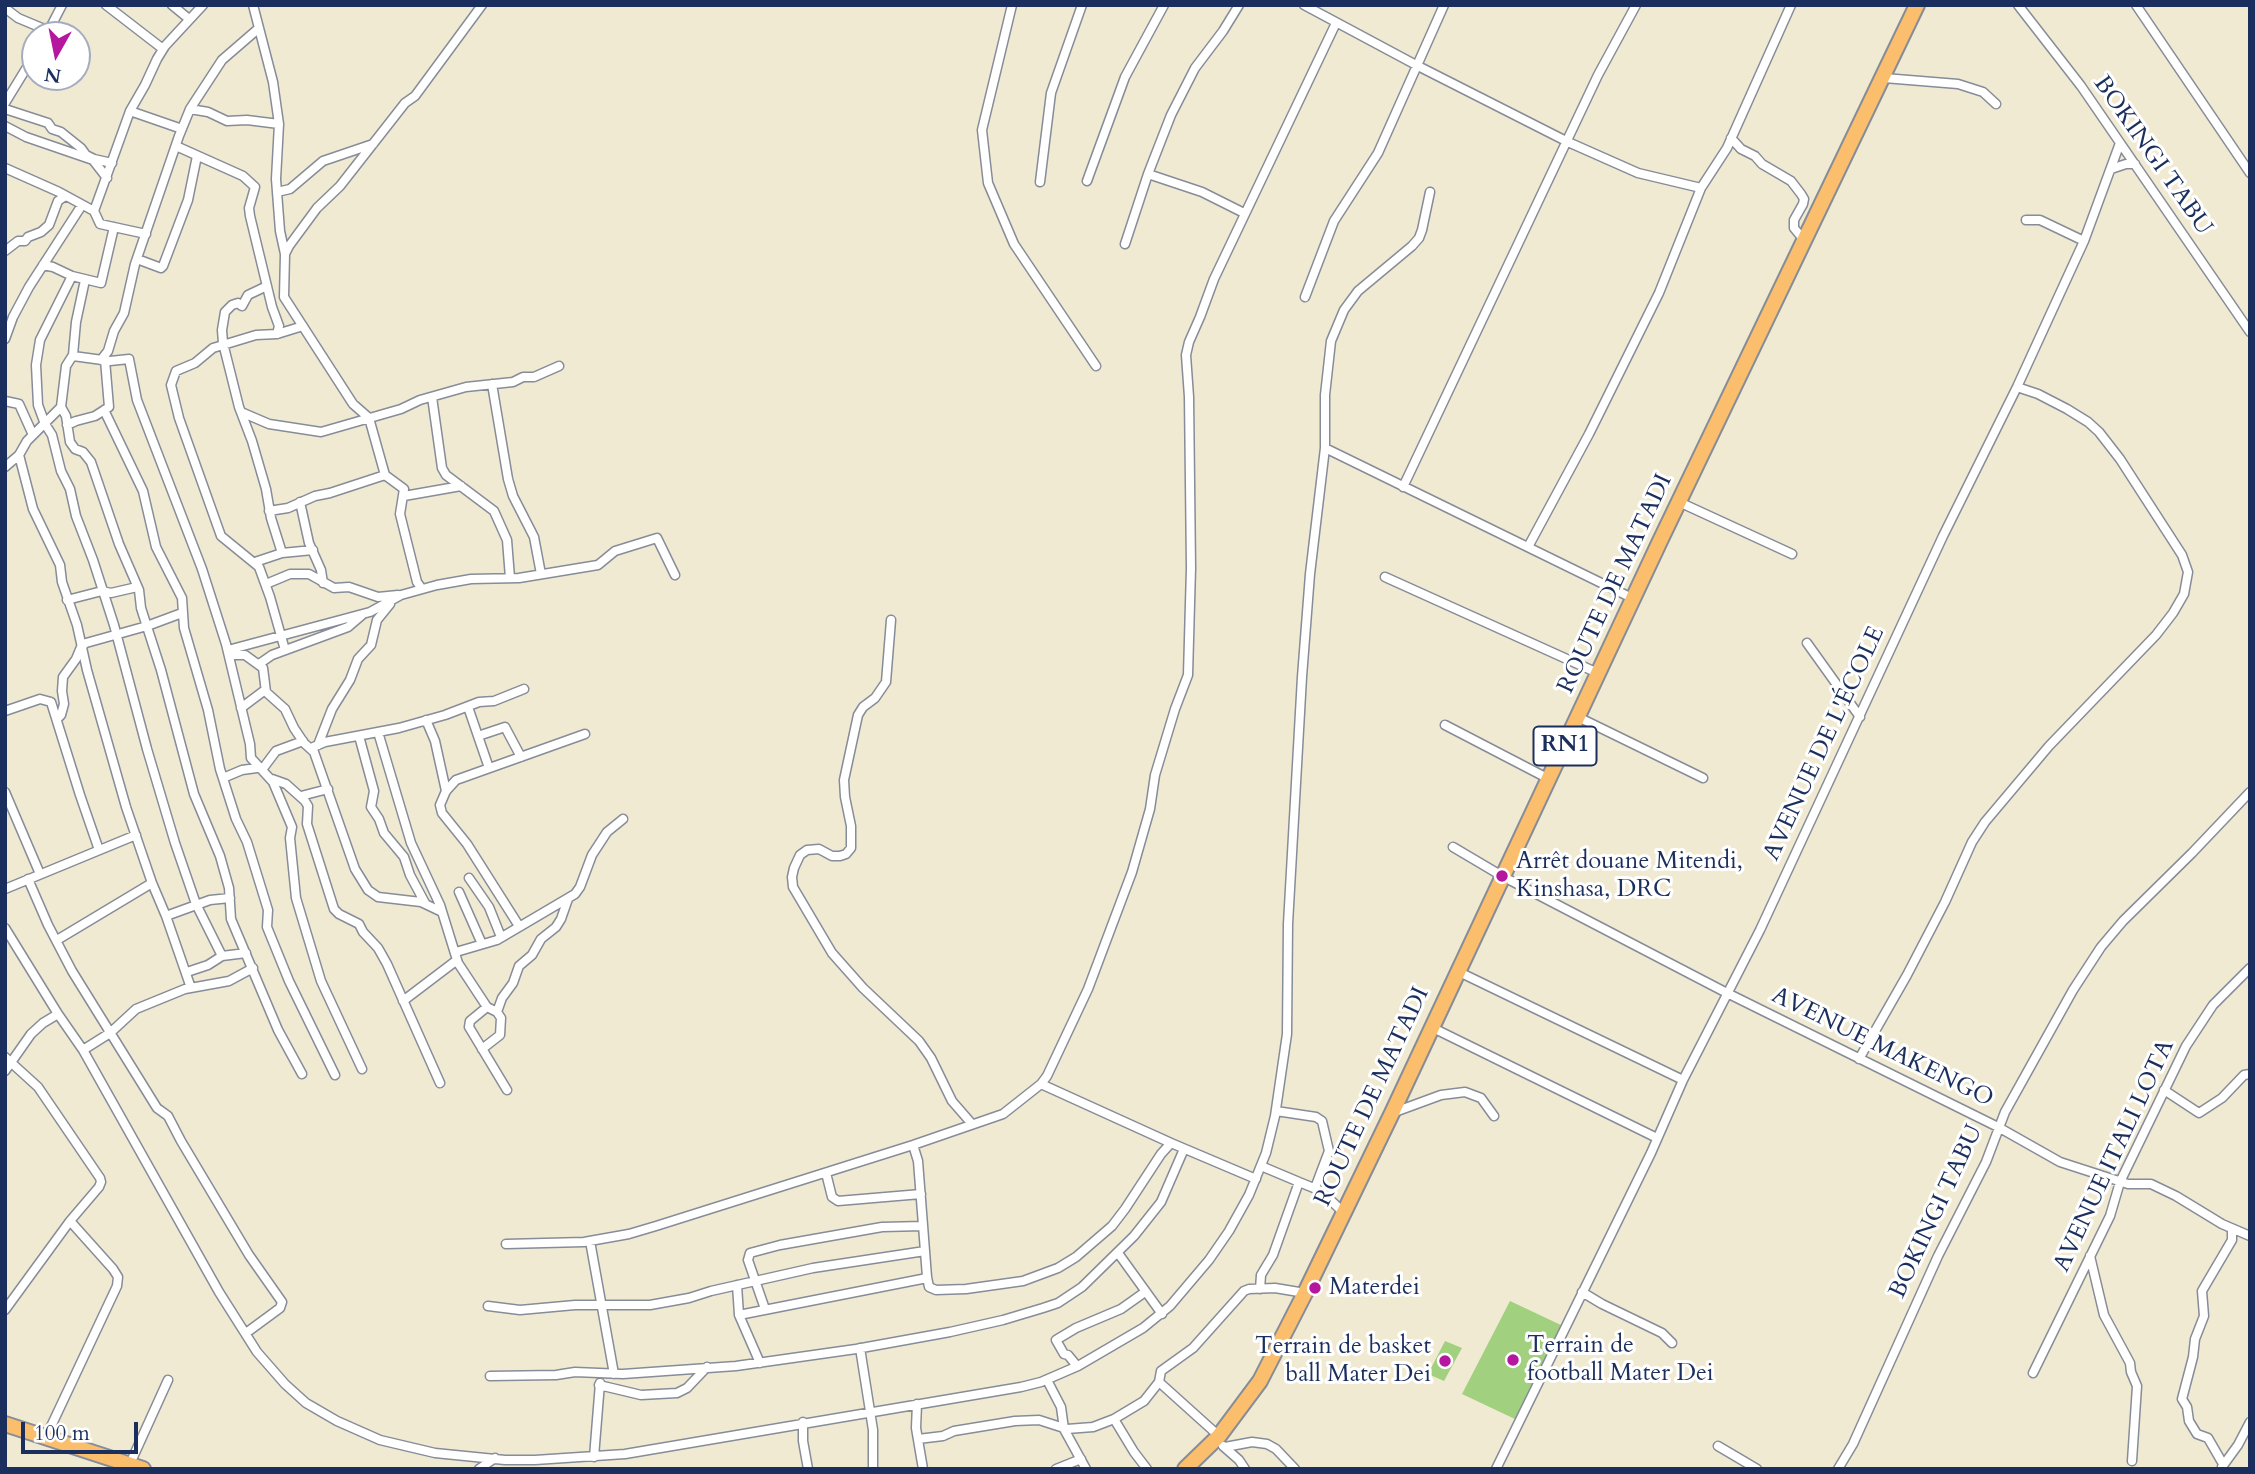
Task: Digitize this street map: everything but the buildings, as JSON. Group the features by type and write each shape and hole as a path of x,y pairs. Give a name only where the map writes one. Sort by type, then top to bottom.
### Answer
{"highway":[{"name":"ROUTE DE MATADI","path":"1185,1469 1219,1441 1260,1381 1345,1213 1679,502 1917,5"},
{"path":"5,1424 133,1467"}],"street":[{"path":"54,21 62,5"},
{"path":"106,5 163,49"},
{"path":"172,5 189,19"},
{"path":"94,211 130,111 163,49 202,5"},
{"path":"253,5 273,82 279,124 276,162 285,254 284,297 354,404 369,418 385,475 404,489 400,514 417,582 422,589"},
{"path":"285,254 317,208 340,186 405,103 415,96 482,5"},
{"path":"1012,5 982,130 988,183 1014,244 1096,366"},
{"path":"1040,182 1051,93 1082,5"},
{"path":"1087,181 1125,77 1164,5"},
{"path":"1125,244 1147,174 1171,115 1195,68 1238,7 1228,5"},
{"path":"1304,5 1568,142 1638,173 1701,188"},
{"path":"1305,297 1334,221 1378,153 1444,5"},
{"path":"1403,487 1598,75 1636,5"},
{"path":"1528,547 1589,434 1659,293 1701,188 1731,138 1791,5"},
{"name":"BOKINGI TABU","path":"2018,5 2056,53 2135,164 2250,332"},
{"path":"2136,5 2250,173"},
{"path":"5,8 24,21"},
{"path":"506,1244 590,1241 656,1226 1003,1114 1041,1084 1088,989 1132,872 1150,809 1156,775 1188,675 1191,568 1189,397 1185,355 1214,279 1336,23"},
{"path":"67,425 95,416 109,407 103,360 124,313 137,259 190,108 222,60 259,28"},
{"path":"21,78 5,106 48,123 52,129 61,132 81,148 86,155 112,163"},
{"path":"1884,78 1958,84 1983,92 1996,104"},
{"path":"190,108 208,112 227,121 247,120 279,124"},
{"path":"130,111 182,129"},
{"path":"5,126 26,137 93,160 107,178"},
{"path":"1731,138 1741,149 1791,181 1801,194 1803,204 1794,220 1794,228 1804,240"},
{"path":"277,192 290,189 323,161 368,147 375,142"},
{"name":"AVENUE DE L'ÉCOLE","path":"1496,1469 1683,1080 1760,930 1943,536 2017,387 2084,240 2120,143"},
{"path":"176,146 226,167 243,176 255,187 249,208 279,326 277,334"},
{"path":"137,259 160,268 163,266 188,200 197,156"},
{"path":"2111,169 2135,164"},
{"path":"5,169 94,211 100,224 146,234"},
{"path":"1147,174 1202,192 1244,214"},
{"path":"5,928 83,1050 219,1292 257,1352 306,1403 337,1421 380,1440 435,1453 495,1458 535,1460 594,1457 700,1443 803,1422 1021,1387 1047,1380 1077,1366 1122,1341 1162,1314 1209,1260 1244,1205 1261,1166 1276,1111 1287,1034 1288,924 1303,664 1312,550 1325,448 1327,367 1333,332 1358,291 1419,238 1430,191"},
{"path":"5,251 49,225 58,201 65,195"},
{"path":"5,339 13,317 82,205"},
{"path":"2026,220 2040,220 2084,240"},
{"path":"43,265 85,280 102,282 114,227"},
{"path":"72,276 55,307 37,351 35,378 38,405 52,435 61,471 70,488 76,516 93,560 147,749 196,904 222,956"},
{"path":"85,280 72,356 66,366 61,407 71,444 91,462 137,587 194,794 220,856 230,898 231,919 278,1030 302,1074"},
{"path":"267,286 248,295 242,306 238,303 232,304 225,312 222,330 241,412 252,441 282,554"},
{"path":"285,650 259,567 221,536 171,389 176,370 195,363 223,343 256,335 277,334 303,326"},
{"path":"72,356 103,360 129,359 137,400 202,569 228,653 251,758 272,779 292,827 290,838 295,891 311,949 325,991 362,1069"},
{"path":"241,412 269,424 318,432 466,387 534,377 559,366"},
{"path":"492,384 508,479 513,496 534,537 541,574"},
{"path":"1859,1059 1907,975 1972,842 1985,822 2049,746 2156,635 2184,594 2188,572 2182,555 2133,478 2099,432 2067,409 2017,387"},
{"path":"432,397 442,468 446,475 494,511 507,540 510,578"},
{"path":"5,401 19,404 33,435"},
{"path":"5,467 61,407"},
{"path":"104,410 143,491 156,547 183,600 182,613 223,778 265,899 268,910 267,927 273,945 335,1075"},
{"path":"1325,448 1634,598"},
{"path":"19,455 33,509 60,565 60,578 77,625 109,751 136,835 191,988"},
{"path":"270,511 288,509 300,502 385,475"},
{"path":"404,496 461,486"},
{"path":"300,502 323,583"},
{"path":"1679,502 1792,554"},
{"path":"228,653 364,613 422,589 457,581 510,578 598,565 615,551 657,538 675,575"},
{"path":"255,562 282,554 313,550"},
{"path":"266,584 296,573 313,575 334,588 349,587 378,597 397,598"},
{"path":"1385,577 1600,674"},
{"path":"67,600 102,591 111,593 137,587"},
{"path":"397,598 379,616 371,645 355,664 350,680 332,709 314,747 355,869 368,890 378,897 425,904 442,912"},
{"path":"57,719 63,709 64,677 81,647 93,640 147,626 182,613"},
{"path":"259,664 285,650 348,626 364,613"},
{"path":"891,620 886,682 858,715 844,780 851,826 851,848 840,856 832,856 814,848 807,850 800,855 794,868 793,887 832,953 863,988 919,1041 931,1058 952,1101 972,1124"},
{"path":"1807,643 1860,717"},
{"path":"228,653 246,655 259,664 264,671 265,690 285,709 303,741 314,747 426,720 480,702 494,701 524,689"},
{"path":"241,708 265,690"},
{"path":"5,710 40,699 51,702 99,850"},
{"path":"468,707 489,768"},
{"path":"1578,717 1703,778"},
{"path":"426,720 435,741 446,791"},
{"path":"1445,725 1549,779"},
{"path":"478,736 505,727 522,757"},
{"path":"378,732 411,843 442,912 457,956 487,1007 497,1012 502,1023 500,1035 482,1049"},
{"path":"519,926 467,844 442,813 440,805 446,791 456,780 585,734"},
{"path":"359,736 373,790 371,807 384,833 404,857 425,904"},
{"path":"223,778 242,770 261,768 278,750 303,741"},
{"path":"272,779 286,784 301,796 308,806 307,824 334,909 359,924 378,948 440,1083"},
{"path":"301,796 328,789"},
{"path":"5,792 40,874"},
{"name":"BOKINGI TABU","path":"1838,1469 1853,1444 1938,1256 1991,1152 1998,1127 2061,1011 2101,947 2142,901 2250,792"},
{"path":"403,1001 457,956 501,937 578,891 592,855 607,832 623,819"},
{"path":"5,889 136,835"},
{"name":"AVENUE MAKENGO","path":"1453,847 1502,876 1727,993 1998,1127 2067,1165 2127,1184 2151,1184 2232,1229 2250,1236"},
{"path":"28,878 67,964 157,1108 168,1116 249,1255 282,1302 280,1308 246,1333"},
{"path":"469,878 489,907 501,937"},
{"path":"57,940 152,883"},
{"path":"459,892 482,944"},
{"path":"166,916 182,912 196,904 230,898"},
{"path":"497,1012 519,966 532,955 541,939 556,927 568,899"},
{"path":"187,972 208,965 222,956 246,953"},
{"path":"83,1050 110,1032 136,1009 191,988 229,981 253,968"},
{"name":"AVENUE ITALI LOTA","path":"2033,1373 2110,1216 2120,1182 2194,1033 2213,1005 2250,968"},
{"path":"1457,971 1683,1080"},
{"path":"487,1007 469,1022 473,1034 507,1090"},
{"path":"8,1068 32,1034 58,1014"},
{"path":"1432,1027 1657,1138"},
{"path":"5,1057 8,1068 38,1087 100,1178 100,1187 70,1221 5,1310"},
{"path":"2164,1090 2199,1113 2222,1098 2244,1075 2250,1074"},
{"path":"1041,1084 1256,1179"},
{"path":"1392,1113 1441,1095 1465,1092 1480,1098 1494,1116"},
{"path":"1276,1111 1316,1117 1322,1121 1329,1151 1315,1188"},
{"path":"913,1145 918,1161 927,1278 929,1287 936,1290 1023,1281 1058,1268 1086,1250 1112,1226 1160,1154 1171,1143"},
{"path":"490,1376 556,1375 575,1372 614,1374 760,1363 950,1332 1043,1308 1070,1296 1118,1253 1161,1202 1184,1149"},
{"path":"1261,1166 1315,1188 1345,1213"},
{"path":"826,1173 832,1197 838,1201 921,1194"},
{"path":"1260,1289 1261,1275 1273,1255 1299,1182"},
{"path":"46,1437 117,1286 118,1277 70,1221"},
{"path":"765,1309 748,1256 758,1250 882,1227 923,1226"},
{"path":"2232,1229 2232,1240 2202,1291 2204,1316 2195,1339 2182,1399 2197,1434 2208,1438 2222,1467 2238,1446 2250,1422"},
{"path":"590,1241 614,1374"},
{"path":"488,1306 520,1310 601,1304 650,1305 825,1266 925,1251"},
{"path":"1118,1253 1162,1314"},
{"path":"2091,1256 2105,1317 2130,1363 2131,1374 2137,1386 2132,1461"},
{"path":"739,1315 927,1278"},
{"path":"737,1285 739,1315 760,1363"},
{"path":"918,1439 1014,1421 1039,1420 1064,1429 1093,1427 1136,1407 1156,1389 1161,1371 1193,1348 1244,1291 1275,1288 1305,1293"},
{"path":"1077,1366 1056,1340 1076,1328 1121,1309 1145,1292"},
{"path":"1582,1292 1662,1333 1672,1343"},
{"path":"860,1348 874,1437 873,1469"},
{"path":"599,1385 641,1395 677,1393 687,1388 707,1367"},
{"path":"594,1457 599,1385 603,1374"},
{"path":"133,1467 168,1380"},
{"path":"1047,1380 1061,1407 1064,1429 1086,1469"},
{"path":"1159,1382 1245,1469"},
{"path":"916,1404 923,1469"},
{"path":"1114,1419 1147,1469"},
{"path":"803,1422 808,1469"},
{"path":"1219,1441 1267,1444 1276,1449 1295,1469"},
{"path":"1718,1446 1756,1469"},
{"path":"480,1469 495,1458"},
{"path":"1056,1469 1081,1459"}],"green space":[{"name":"Terrain de football Mater Dei","path":"1510,1301 1563,1326 1517,1420 1462,1394"},
{"name":"Terrain de basket ball Mater Dei","path":"1445,1341 1462,1348 1444,1381 1428,1374"}],"place":[{"name":"Arrêt douane Mitendi, Kinshasa, DRC","path":"1502,876"},
{"name":"Materdei","path":"1315,1288"},
{"name":"Terrain de football Mater Dei","path":"1513,1360"},
{"name":"Terrain de basket ball Mater Dei","path":"1445,1361"}]}
